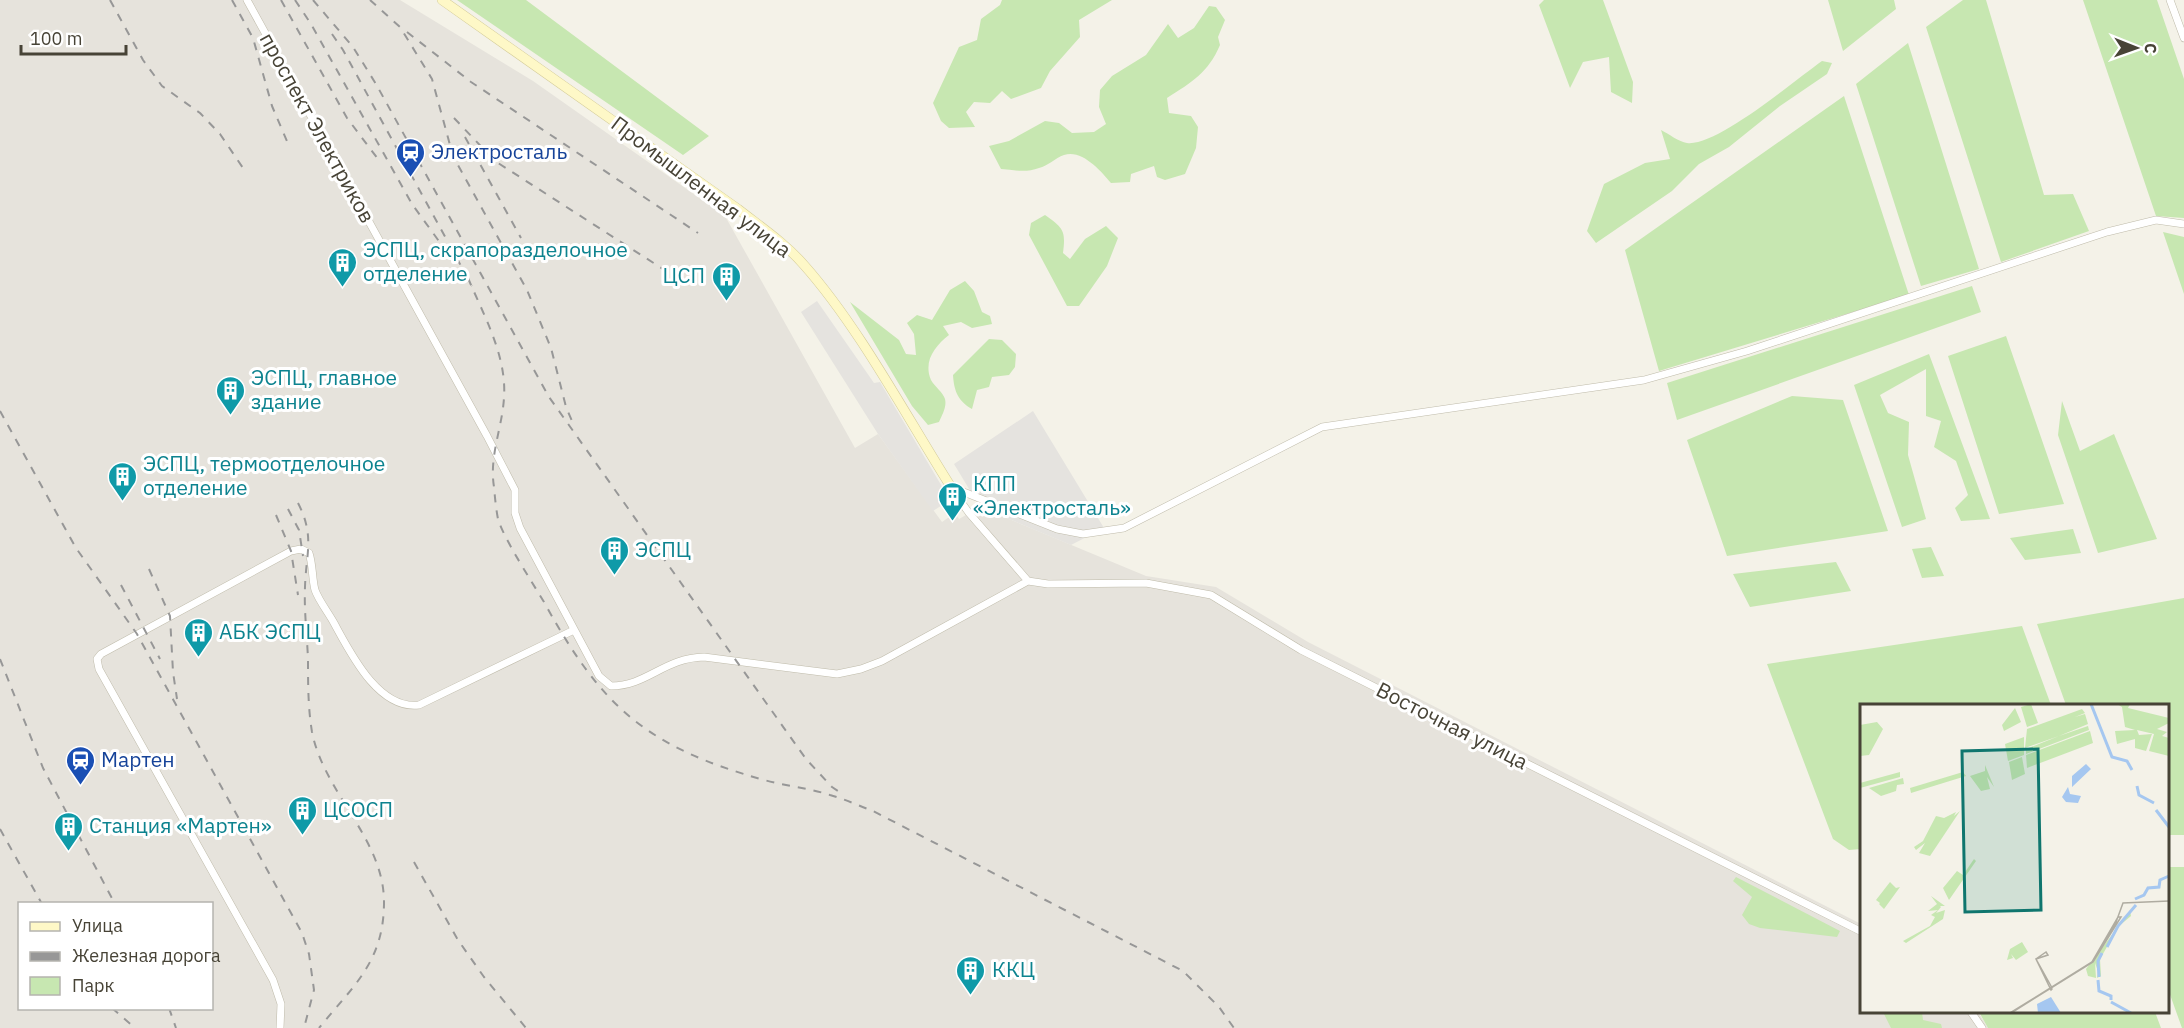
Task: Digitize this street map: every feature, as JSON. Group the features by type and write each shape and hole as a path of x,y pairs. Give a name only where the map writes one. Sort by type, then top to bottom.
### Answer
{"street":[{"name":"проспект Электриков","path":"247,0 487,436 515,490 515,513 520,528 599,676 611,686 628,686 685,657 704,657 837,674 861,669 882,661 1028,581"},
{"name":"Промышленная улица","path":"442,0 738,209 784,245 805,266 849,326 969,513 1028,581"},
{"path":"2170,0 2184,38"},
{"path":"951,487 1057,529 1083,534 1115,530 1124,528 1322,427 1644,380 1747,351 2107,232 2156,220 2184,224"},
{"path":"280,1028 281,1004 273,980 99,669 98,660 101,654 291,552 302,549 309,553 315,590 354,658 372,684 394,700 408,706 419,705 574,630"},
{"name":"Восточная улица","path":"1028,581 1048,584 1146,584 1210,595 1301,650 1860,931"},
{"path":"1972,1013 1982,1028"}],"shaded area":[{"path":"0,0 400,0 533,81 725,216 855,448 878,434 942,522 955,513 959,519 980,507 1146,576 1216,587 1308,642 1860,923 1860,1013 1979,1013 1988,1028 0,1028"},
{"path":"817,301 874,383 880,382 950,500 933,511 878,434 801,312"},
{"path":"1033,411 1104,528 1071,545 980,507 954,464"}],"green space":[{"path":"457,0 526,0 709,136 683,155"},
{"path":"1002,0 1112,0 1079,20 1080,37 1050,71 1041,88 1011,99 1002,91 990,103 974,102 966,112 975,127 949,128 941,121 933,103 959,47 977,40 981,19 1000,5"},
{"path":"1544,0 1603,0 1633,82 1632,103 1611,92 1609,57 1583,62 1570,88 1539,5"},
{"path":"1828,0 1894,0 1896,9 1843,51"},
{"path":"1963,0 1986,0 2044,195 2073,194 2089,231 2001,262 1926,27"},
{"path":"2083,0 2157,0 2184,79 2184,218 2156,216"},
{"path":"1209,6 1216,7 1225,20 1218,37 1220,45 1205,70 1192,82 1167,98 1169,113 1191,116 1198,127 1196,148 1185,174 1165,180 1157,177 1154,166 1131,174 1130,182 1111,183 1090,162 1071,154 1061,156 1034,170 1001,169 989,146 1009,141 1045,121 1059,123 1072,133 1094,132 1106,124 1099,107 1100,90 1112,76 1146,55 1168,24 1178,38 1194,28"},
{"path":"1908,43 1979,269 1921,286 1856,84"},
{"path":"1822,61 1832,63 1827,74 1780,106 1729,147 1699,164 1672,191 1596,243 1587,231 1604,184 1645,163 1670,159 1661,130 1687,143 1717,135 1756,111"},
{"path":"1844,96 1909,295 1659,371 1625,250"},
{"path":"1045,215 1062,230 1063,253 1070,259 1085,239 1106,226 1118,238 1107,266 1079,306 1067,306 1029,235 1031,223"},
{"path":"2163,232 2184,237 2184,294"},
{"path":"965,281 974,291 982,312 990,316 992,324 972,328 961,322 943,326 949,335 935,349 928,366 931,380 944,396 945,405 939,422 928,425 912,406 850,302 899,340 906,354 916,355 914,334 907,323 917,315 932,320 950,290"},
{"path":"1972,286 1981,312 1677,420 1667,383"},
{"path":"2006,336 2064,504 1999,514 1948,356"},
{"path":"989,339 1002,340 1016,354 1015,367 1009,375 992,377 989,387 977,390 972,409 963,403 958,395 953,375"},
{"path":"1929,354 1990,519 1961,521 1955,508 1968,495 1956,461 1934,447 1941,421 1926,416 1926,369 1880,395 1888,413 1909,422 1908,455 1926,519 1902,527 1854,385"},
{"path":"1792,396 1843,400 1888,531 1727,556 1687,440"},
{"path":"2062,401 2080,451 2114,434 2157,539 2098,553 2058,435"},
{"path":"2073,529 2081,553 2025,560 2010,538"},
{"path":"1931,547 1944,576 1922,578 1912,549"},
{"path":"1836,562 1851,591 1750,607 1733,574"},
{"path":"2184,598 2184,835 2169,835 2169,704 2066,704 2037,624"},
{"path":"2022,626 2051,704 1860,704 1860,849 1849,850 1833,839 1767,664"},
{"path":"2169,867 2184,867 2184,1028 2182,1028 2169,992"},
{"path":"1736,877 1840,931 1837,937 1760,928 1749,924 1742,915 1752,897 1733,881"},
{"path":"1884,1013 1922,1013 1923,1020 1941,1024 1942,1028 1891,1028"},
{"path":"1980,1013 2155,1013 2161,1028 1988,1028"}],"railway":[{"path":"110,0 143,60 162,86 200,113 220,134 245,171"},
{"path":"232,0 253,38 272,106 289,146"},
{"path":"281,0 347,118 381,163"},
{"path":"295,0 311,24 412,204 441,244"},
{"path":"313,0 353,47 376,84 549,397 806,759 832,787 844,795"},
{"path":"370,0 400,27 432,79 453,156 527,290 551,348 566,407 572,421"},
{"path":"407,32 471,82 698,233"},
{"path":"332,34 343,50 472,286"},
{"path":"454,118 495,161 666,271"},
{"path":"465,137 521,238"},
{"path":"468,278 493,336 504,382 503,409 493,464 498,519 512,549 565,639 586,670 608,696 658,737 688,753 764,780 841,798 873,811 1183,971 1219,1007 1234,1028"},
{"path":"0,411 76,548 137,634 302,933 309,954 314,990 304,1028"},
{"path":"298,503 308,535 305,605 312,732 328,775 374,857 381,879 384,902 383,923 372,957 355,985 319,1028"},
{"path":"288,509 299,530 303,556"},
{"path":"276,515 291,551 298,595"},
{"path":"149,569 170,616 177,699"},
{"path":"121,585 160,659"},
{"path":"0,659 43,768 114,902"},
{"path":"0,829 41,902"},
{"path":"414,862 458,940 484,977 526,1028"},
{"path":"114,1010 135,1028"},
{"path":"170,1010 176,1028"}],"place":[{"name":"Электросталь","path":"410,178"},
{"name":"ЭСПЦ, скрапоразделочное отделение","path":"342,288"},
{"name":"ЦСП","path":"726,302"},
{"name":"ЭСПЦ, главное здание","path":"230,416"},
{"name":"ЭСПЦ, термоотделочное отделение","path":"122,502"},
{"name":"КПП «Электросталь»","path":"952,522"},
{"name":"ЭСПЦ","path":"614,576"},
{"name":"АБК ЭСПЦ","path":"198,658"},
{"name":"Мартен","path":"80,786"},
{"name":"ЦСОСП","path":"302,836"},
{"name":"Станция «Мартен»","path":"68,852"},
{"name":"ККЦ","path":"971,996"}]}
